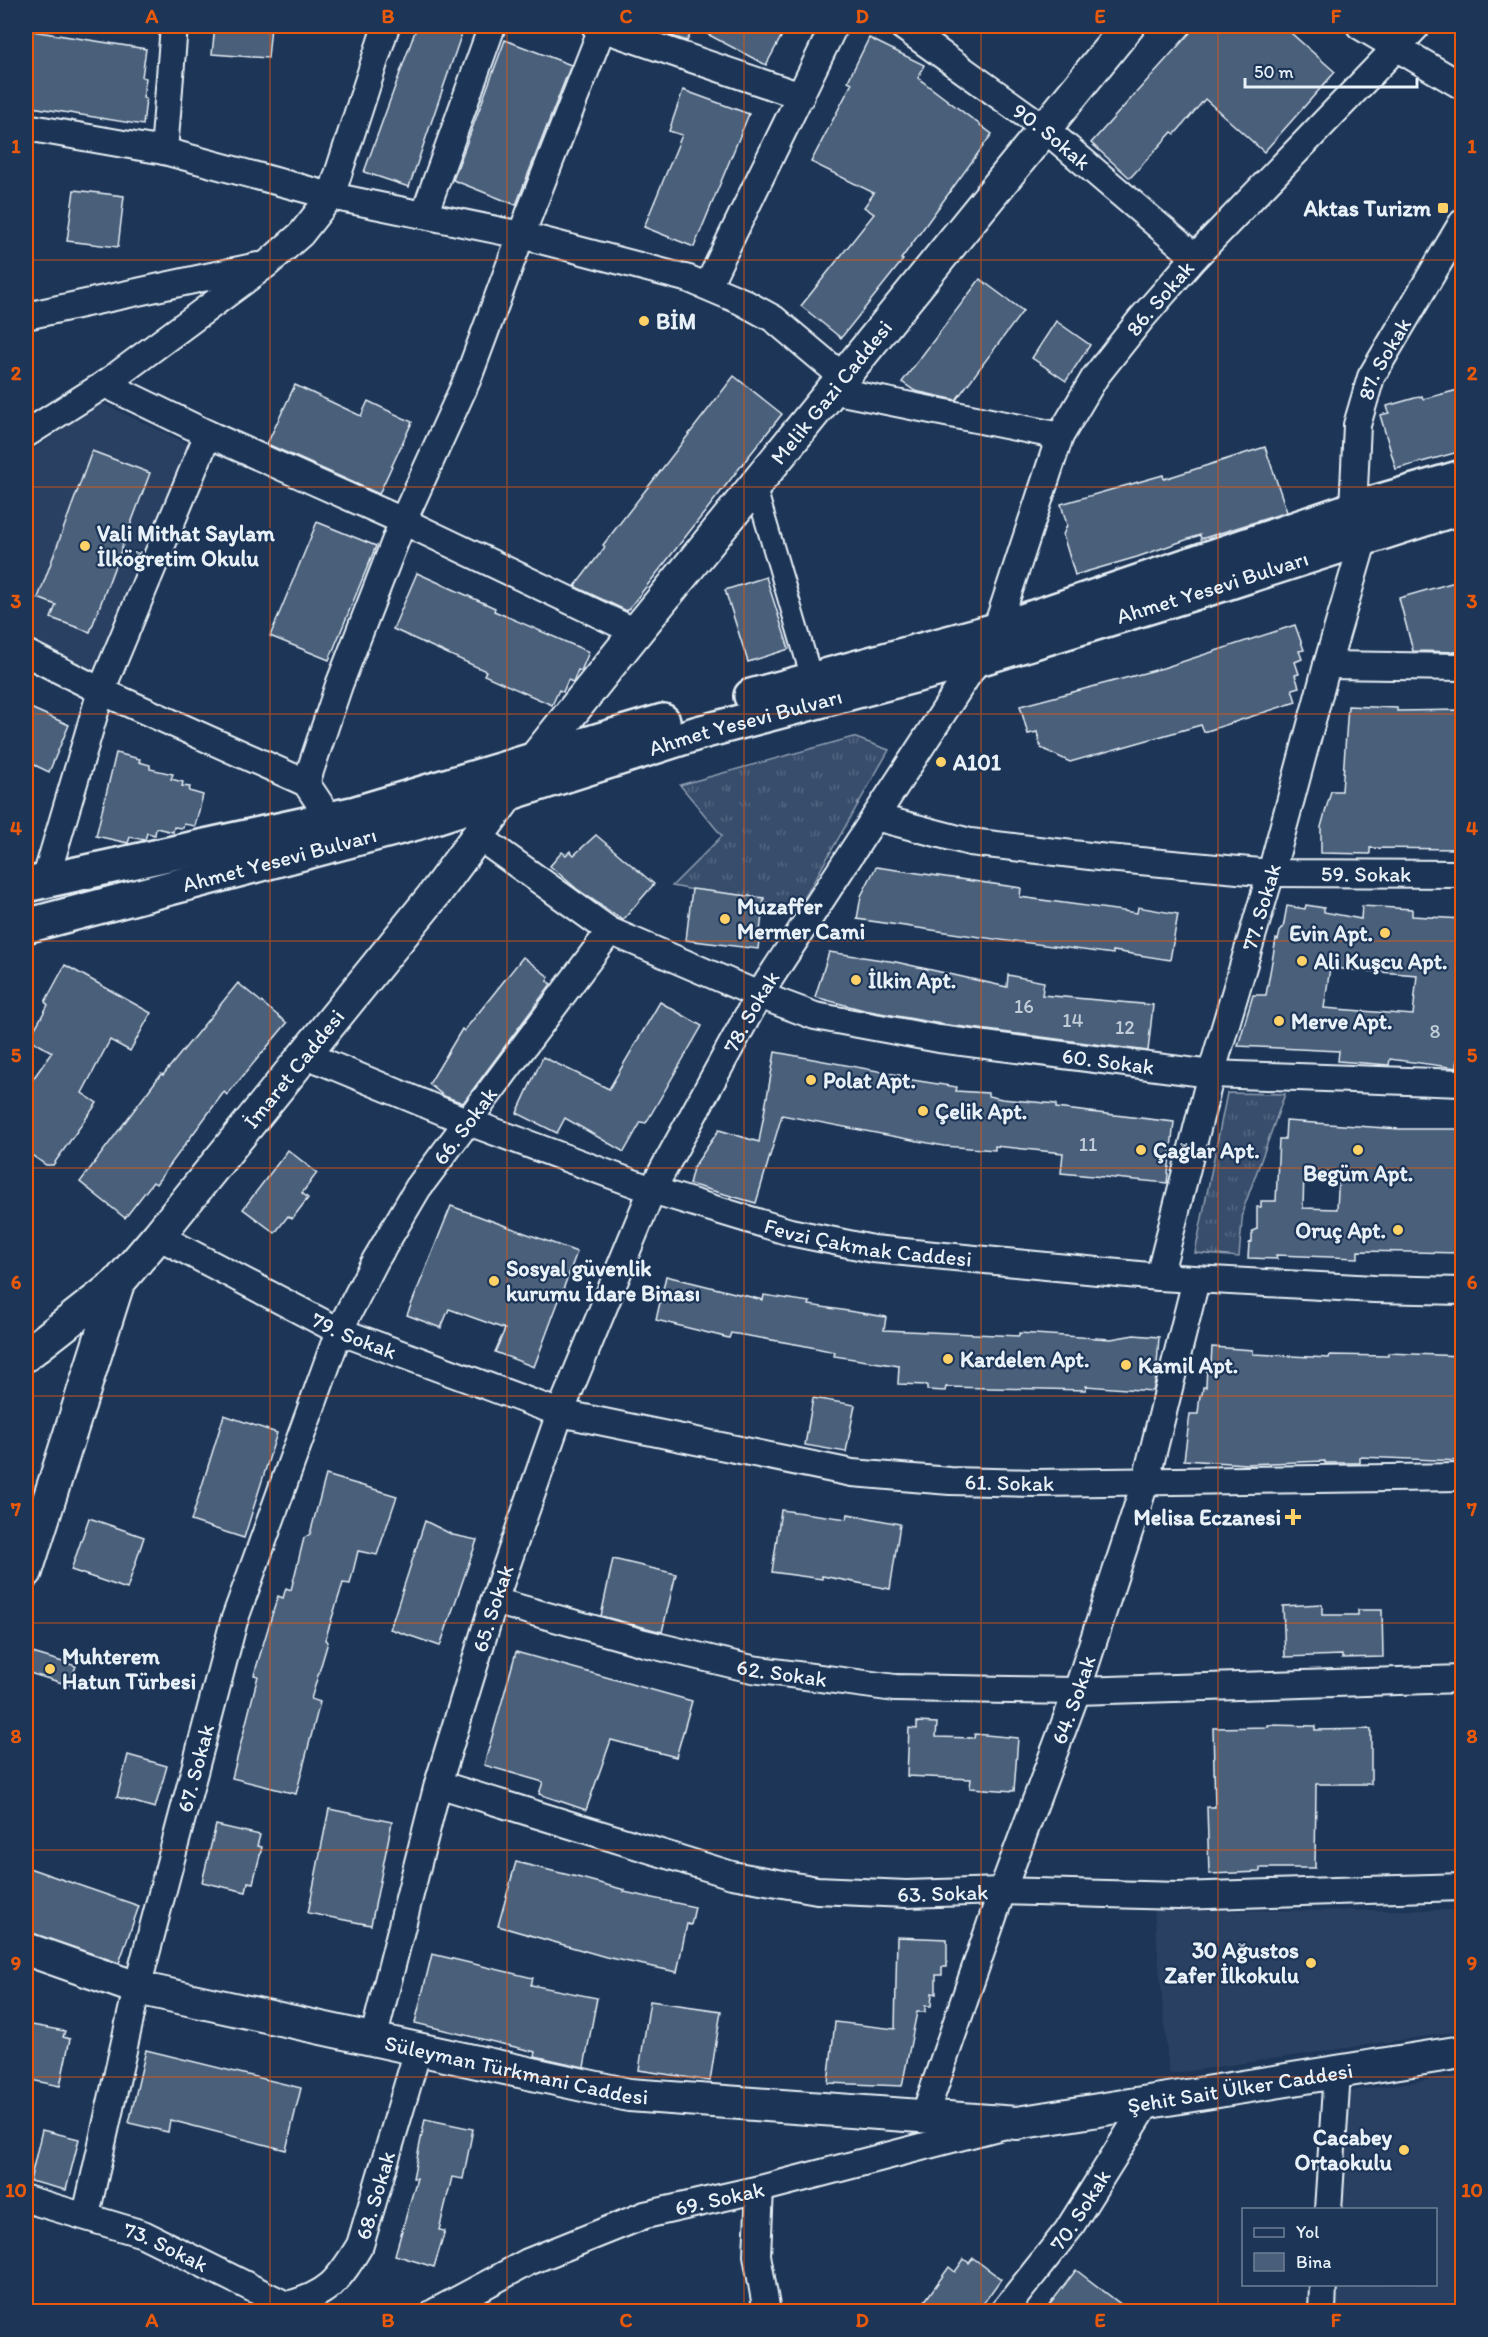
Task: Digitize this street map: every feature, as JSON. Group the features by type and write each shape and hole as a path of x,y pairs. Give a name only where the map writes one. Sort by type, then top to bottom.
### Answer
{"main road":[{"name":"Ahmet Yesevi Bulvarı","path":"27,931 416,823 698,734 978,659 1209,588 1462,477"},
{"name":"Ahmet Yesevi Bulvarı","path":"35,883 330,819 812,679 996,630 1359,523 1462,507"}],"street":[{"path":"164,151 174,26"},
{"path":"26,434 105,384 267,264 301,234 331,196 386,26"},
{"path":"424,215 492,26"},
{"path":"306,783 339,685 403,520 468,378 600,26 801,96"},
{"path":"708,285 834,26"},
{"name":"90. Sokak","path":"902,26 1044,128 1195,257"},
{"name":"Melik Gazi Caddesi","path":"536,758 1128,26"},
{"path":"1360,26 1462,86"},
{"name":"86. Sokak","path":"996,630 1060,436 1095,377 1195,257 1417,26"},
{"path":"26,127 164,151 331,196 521,235 708,285 774,319 837,383 1060,436"},
{"name":"87. Sokak","path":"1359,523 1357,425 1371,377 1462,223"},
{"path":"26,316 267,264"},
{"path":"105,384 208,434 403,520 636,632"},
{"path":"35,883 101,691 208,434"},
{"path":"755,485 812,679"},
{"name":"77. Sokak","path":"1159,1277 1212,1074 1327,664 1359,523"},
{"path":"26,653 101,691 306,783 330,819"},
{"name":"78. Sokak","path":"652,1190 759,995 978,659"},
{"path":"1327,664 1462,667"},
{"name":"İmaret Caddesi","path":"26,1355 118,1283 434,895 536,758"},
{"name":"59. Sokak","path":"875,817 970,842 1107,858 1270,873 1462,874"},
{"name":"60. Sokak","path":"479,837 610,931 759,995 815,1016 939,1039 1212,1074 1462,1083"},
{"name":"66. Sokak","path":"339,1331 375,1261 418,1188 610,931"},
{"name":"Fevzi Çakmak Caddesi","path":"304,1054 466,1121 652,1190 790,1232 873,1249 1196,1280 1462,1291"},
{"name":"65. Sokak","path":"373,2040 438,1784 494,1601 560,1413 652,1190"},
{"name":"79. Sokak","path":"158,1236 339,1331 560,1413"},
{"name":"64. Sokak","path":"925,2114 1002,1891 1077,1691 1146,1480 1196,1280"},
{"path":"26,1572 118,1283"},
{"name":"67. Sokak","path":"86,2215 137,1988 234,1621 339,1331"},
{"name":"61. Sokak","path":"560,1413 852,1473 961,1481 1036,1483 1462,1476"},
{"name":"62. Sokak","path":"494,1601 644,1643 752,1669 895,1688 1077,1691 1462,1679"},
{"name":"63. Sokak","path":"438,1784 732,1875 817,1890 906,1894 1002,1891 1178,1896 1462,1887"},
{"name":"Süleyman Türkmani Caddesi","path":"26,1949 137,1988 629,2095 925,2114 1017,2123"},
{"name":"68. Sokak","path":"293,2308 328,2288 343,2273 360,2244 418,2050"},
{"name":"Şehit Sait Ülker Caddesi","path":"1017,2123 1462,2052"},
{"path":"1328,2208 1337,2072"},
{"name":"70. Sokak","path":"1003,2312 1068,2230 1149,2102"},
{"name":"69. Sokak","path":"435,2312 528,2262 645,2215 760,2189 1017,2123"},
{"path":"760,2189 758,2255 767,2312"},
{"name":"73. Sokak","path":"26,2199 86,2215 143,2234 293,2308"},
{"path":"1322,2312 1323,2286"}],"shaded area":[{"name":"Vali Mithat Saylam İlköğretim Okulu","path":"102,403 188,444 93,671 26,637 26,454"},
{"name":"30 Ağustos Zafer İlkokulu","path":"1462,1910 1462,2031 1169,2074 1154,1911"},
{"name":"Cacabey Ortaokulu","path":"1462,2075 1462,2311 1334,2312 1336,2286 1437,2286 1437,2208 1342,2208 1350,2091"}],"green space":[{"path":"853,737 889,750 798,909 672,886 722,836 680,785"},
{"path":"1227,1093 1285,1094 1243,1210 1239,1257 1195,1253"}],"building":[{"path":"215,26 271,26 268,58 212,54"},
{"path":"417,26 448,26 463,30 409,187 364,172"},
{"path":"640,26 787,26 766,65 694,27 687,41"},
{"path":"1196,26 1283,26 1335,72 1264,152 1205,99 1175,134 1172,132 1130,178 1091,143"},
{"path":"26,30 146,49 142,77 146,78 143,125 26,106"},
{"path":"869,38 924,65 918,78 992,134 901,259 903,260 841,338 801,306 874,214 864,207 874,193 811,162 852,83 848,81"},
{"path":"505,40 571,65 516,205 453,180"},
{"path":"683,90 749,114 694,247 644,227 682,135 669,131"},
{"path":"74,190 124,196 118,247 67,241"},
{"path":"980,279 1023,311 956,400 915,391 902,382"},
{"path":"1056,321 1090,345 1066,381 1032,358"},
{"path":"734,376 782,414 627,611 575,586 605,547 603,545"},
{"path":"295,385 361,416 368,401 412,422 379,494 267,444"},
{"path":"1462,389 1462,451 1396,469 1380,415 1389,413 1387,406 1422,396 1423,399"},
{"path":"1265,447 1287,512 1201,539 1200,535 1075,575 1063,535 1067,525 1061,504 1163,475 1164,479"},
{"path":"92,451 150,473 90,632 51,618 56,605 38,598"},
{"path":"317,522 376,546 329,660 270,636"},
{"path":"417,573 495,608 494,611 589,652 581,671 578,670 573,682 568,680 563,692 559,690 552,705 484,675 486,671 393,629"},
{"path":"766,577 789,649 748,662 725,590"},
{"path":"1462,580 1462,652 1413,651 1399,598"},
{"path":"1295,625 1304,650 1299,651 1302,659 1295,662 1299,674 1295,675 1299,687 1292,689 1296,702 1204,732 1201,725 1070,762 1041,748 1037,732 1028,734 1020,706 1163,668"},
{"path":"26,706 69,725 49,772 26,761"},
{"path":"1348,706 1397,708 1397,711 1461,710 1462,849 1370,848 1370,854 1321,853 1321,827 1331,791 1342,791"},
{"path":"116,753 140,759 139,762 150,765 150,769 173,774 171,779 183,782 182,786 190,787 189,791 203,795 195,826 184,824 183,828 174,827 173,832 156,828 155,835 147,833 145,840 130,837 128,843 96,836"},
{"path":"596,835 654,884 623,920 577,889 550,866 562,852 566,855 570,851 574,855"},
{"path":"876,867 1021,888 1020,897 1137,913 1138,907 1178,914 1170,960 1113,951 1113,954 1014,942 857,919 861,896"},
{"name":"Muzaffer Mermer Cami","path":"692,889 764,898 758,949 686,940"},
{"path":"1306,905 1324,908 1324,912 1361,919 1362,906 1412,909 1412,916 1462,919 1462,1040 1459,1040 1457,1068 1390,1059 1389,1065 1338,1061 1339,1051 1238,1046 1253,995 1266,995 1276,939 1278,940 1281,928 1283,928 1287,906 1305,909","holes":["1330,968 1417,975 1413,1015 1324,1008"]},
{"path":"829,952 896,962 1007,987 1008,975 1044,982 1042,995 1153,1005 1148,1051 941,1024 864,1010 815,997"},
{"path":"523,957 549,977 547,981 551,984 463,1103 444,1096 429,1084 462,1029 464,1031"},
{"path":"65,965 151,1013 130,1051 110,1040 82,1093 97,1103 53,1165 46,1165 26,1151 26,1089 52,1052 29,1039 48,1005 45,1002"},
{"path":"238,983 287,1023 227,1095 224,1092 156,1184 153,1182 125,1218 80,1182 161,1074 163,1075"},
{"path":"660,1002 702,1026 646,1123 641,1122 624,1152 565,1118 557,1133 517,1113 543,1057 609,1089"},
{"path":"775,1052 900,1075 900,1078 957,1087 956,1091 988,1093 988,1096 1002,1099 1056,1104 1056,1108 1174,1122 1167,1183 1061,1173 1063,1153 995,1146 995,1150 944,1146 782,1115 756,1203 689,1184 693,1168 719,1130 759,1142"},
{"path":"1286,1121 1399,1129 1462,1129 1462,1253 1358,1251 1358,1258 1276,1255 1277,1259 1248,1258 1252,1231 1257,1229 1257,1207 1261,1207 1261,1201 1276,1201 1279,1139 1285,1139","holes":["1304,1171 1339,1172 1337,1209 1303,1208"]},
{"path":"288,1150 317,1173 302,1193 308,1198 292,1219 288,1216 275,1233 243,1209"},
{"name":"Sosyal güvenlik kurumu İdare Binası","path":"451,1206 577,1252 534,1367 495,1352 505,1329 449,1309 441,1328 407,1315"},
{"path":"666,1276 763,1300 764,1295 810,1302 809,1305 886,1317 884,1330 1019,1336 1019,1333 1111,1339 1134,1335 1159,1337 1156,1378 1153,1391 1086,1386 1086,1390 946,1387 945,1391 927,1390 927,1385 898,1384 899,1366 834,1356 835,1352 731,1333 729,1338 656,1320"},
{"path":"1212,1347 1253,1350 1253,1354 1329,1358 1330,1355 1388,1356 1388,1353 1462,1356 1462,1461 1360,1457 1360,1463 1325,1463 1325,1461 1246,1464 1184,1460 1190,1414 1198,1414 1200,1395 1202,1395 1203,1387 1206,1387 1207,1364 1211,1364"},
{"path":"813,1398 855,1405 846,1452 805,1445"},
{"path":"224,1415 277,1433 244,1538 191,1521"},
{"path":"326,1475 397,1496 377,1555 358,1551 350,1584 343,1583 325,1640 328,1642 311,1699 320,1702 296,1794 232,1778 258,1676 254,1675 272,1615 278,1596 283,1598 286,1588 291,1590 304,1538 310,1534"},
{"path":"781,1510 847,1519 848,1514 900,1524 890,1589 822,1576 822,1579 772,1572"},
{"path":"89,1518 144,1537 127,1589 71,1570"},
{"path":"425,1521 453,1535 477,1540 440,1646 390,1629"},
{"path":"613,1559 676,1574 662,1632 601,1616"},
{"path":"1322,1604 1322,1615 1358,1615 1358,1610 1382,1610 1383,1657 1342,1658 1342,1655 1285,1657 1283,1606"},
{"name":"Muhterem Hatun Türbesi","path":"26,1651 76,1666 69,1685 26,1672"},
{"path":"516,1652 692,1701 676,1757 611,1740 586,1810 539,1794 543,1782 484,1765"},
{"path":"917,1722 937,1723 936,1737 974,1738 975,1734 1018,1738 1014,1791 970,1788 971,1779 907,1776 909,1728 917,1729"},
{"path":"1268,1725 1315,1726 1315,1730 1371,1729 1371,1784 1316,1784 1315,1868 1260,1868 1260,1872 1209,1874 1207,1807 1215,1807 1213,1728 1268,1727"},
{"path":"128,1755 167,1766 155,1808 117,1797"},
{"path":"329,1809 392,1822 371,1925 308,1913"},
{"path":"216,1825 260,1835 257,1846 262,1847 253,1883 248,1882 246,1892 202,1882"},
{"path":"516,1862 625,1890 624,1892 695,1907 691,1925 687,1924 677,1972 606,1957 498,1926"},
{"path":"26,1867 139,1906 119,1963 26,1931"},
{"path":"897,1937 947,1939 947,1967 942,1967 942,1975 936,1975 936,1994 932,1993 931,2006 925,2006 925,2012 917,2012 902,2086 828,2083 835,2022 895,2029"},
{"path":"432,1954 533,1978 531,1985 597,1998 584,2067 535,2056 536,2052 415,2023"},
{"path":"650,2001 721,2011 710,2081 639,2070"},
{"path":"32,2025 65,2031 63,2037 70,2039 60,2086 26,2079 26,2029 31,2030"},
{"path":"146,2050 301,2088 286,2150 170,2120 168,2132 129,2123"},
{"path":"425,2119 473,2129 463,2179 452,2177 439,2230 445,2231 434,2267 395,2255 417,2178 413,2178"},
{"path":"42,2130 79,2139 66,2190 30,2181"},
{"path":"973,2258 1001,2279 977,2312 917,2312 949,2267 955,2272 964,2259 969,2263"},
{"path":"1076,2270 1131,2312 1044,2312"}],"place":[{"name":"Aktas Turizm","path":"1443,208"},
{"name":"BİM","path":"644,321"},
{"name":"Vali Mithat Saylam İlköğretim Okulu","path":"85,546"},
{"name":"A101","path":"941,762"},
{"name":"Muzaffer Mermer Cami","path":"725,919"},
{"name":"Evin Apt.","path":"1385,933"},
{"name":"Ali Kuşcu Apt.","path":"1302,961"},
{"name":"İlkin Apt.","path":"856,980"},
{"name":"Merve Apt.","path":"1279,1021"},
{"name":"Polat Apt.","path":"811,1080"},
{"name":"Çelik Apt.","path":"923,1111"},
{"name":"Çağlar Apt.","path":"1141,1150"},
{"name":"Begüm Apt.","path":"1358,1150"},
{"name":"Oruç Apt.","path":"1398,1230"},
{"name":"Sosyal güvenlik kurumu İdare Binası","path":"494,1281"},
{"name":"Kardelen Apt.","path":"948,1359"},
{"name":"Kamil Apt.","path":"1126,1365"},
{"name":"Melisa Eczanesi","path":"1293,1517"},
{"name":"Muhterem Hatun Türbesi","path":"50,1669"},
{"name":"30 Ağustos Zafer İlkokulu","path":"1311,1963"},
{"name":"Cacabey Ortaokulu","path":"1404,2150"}]}
